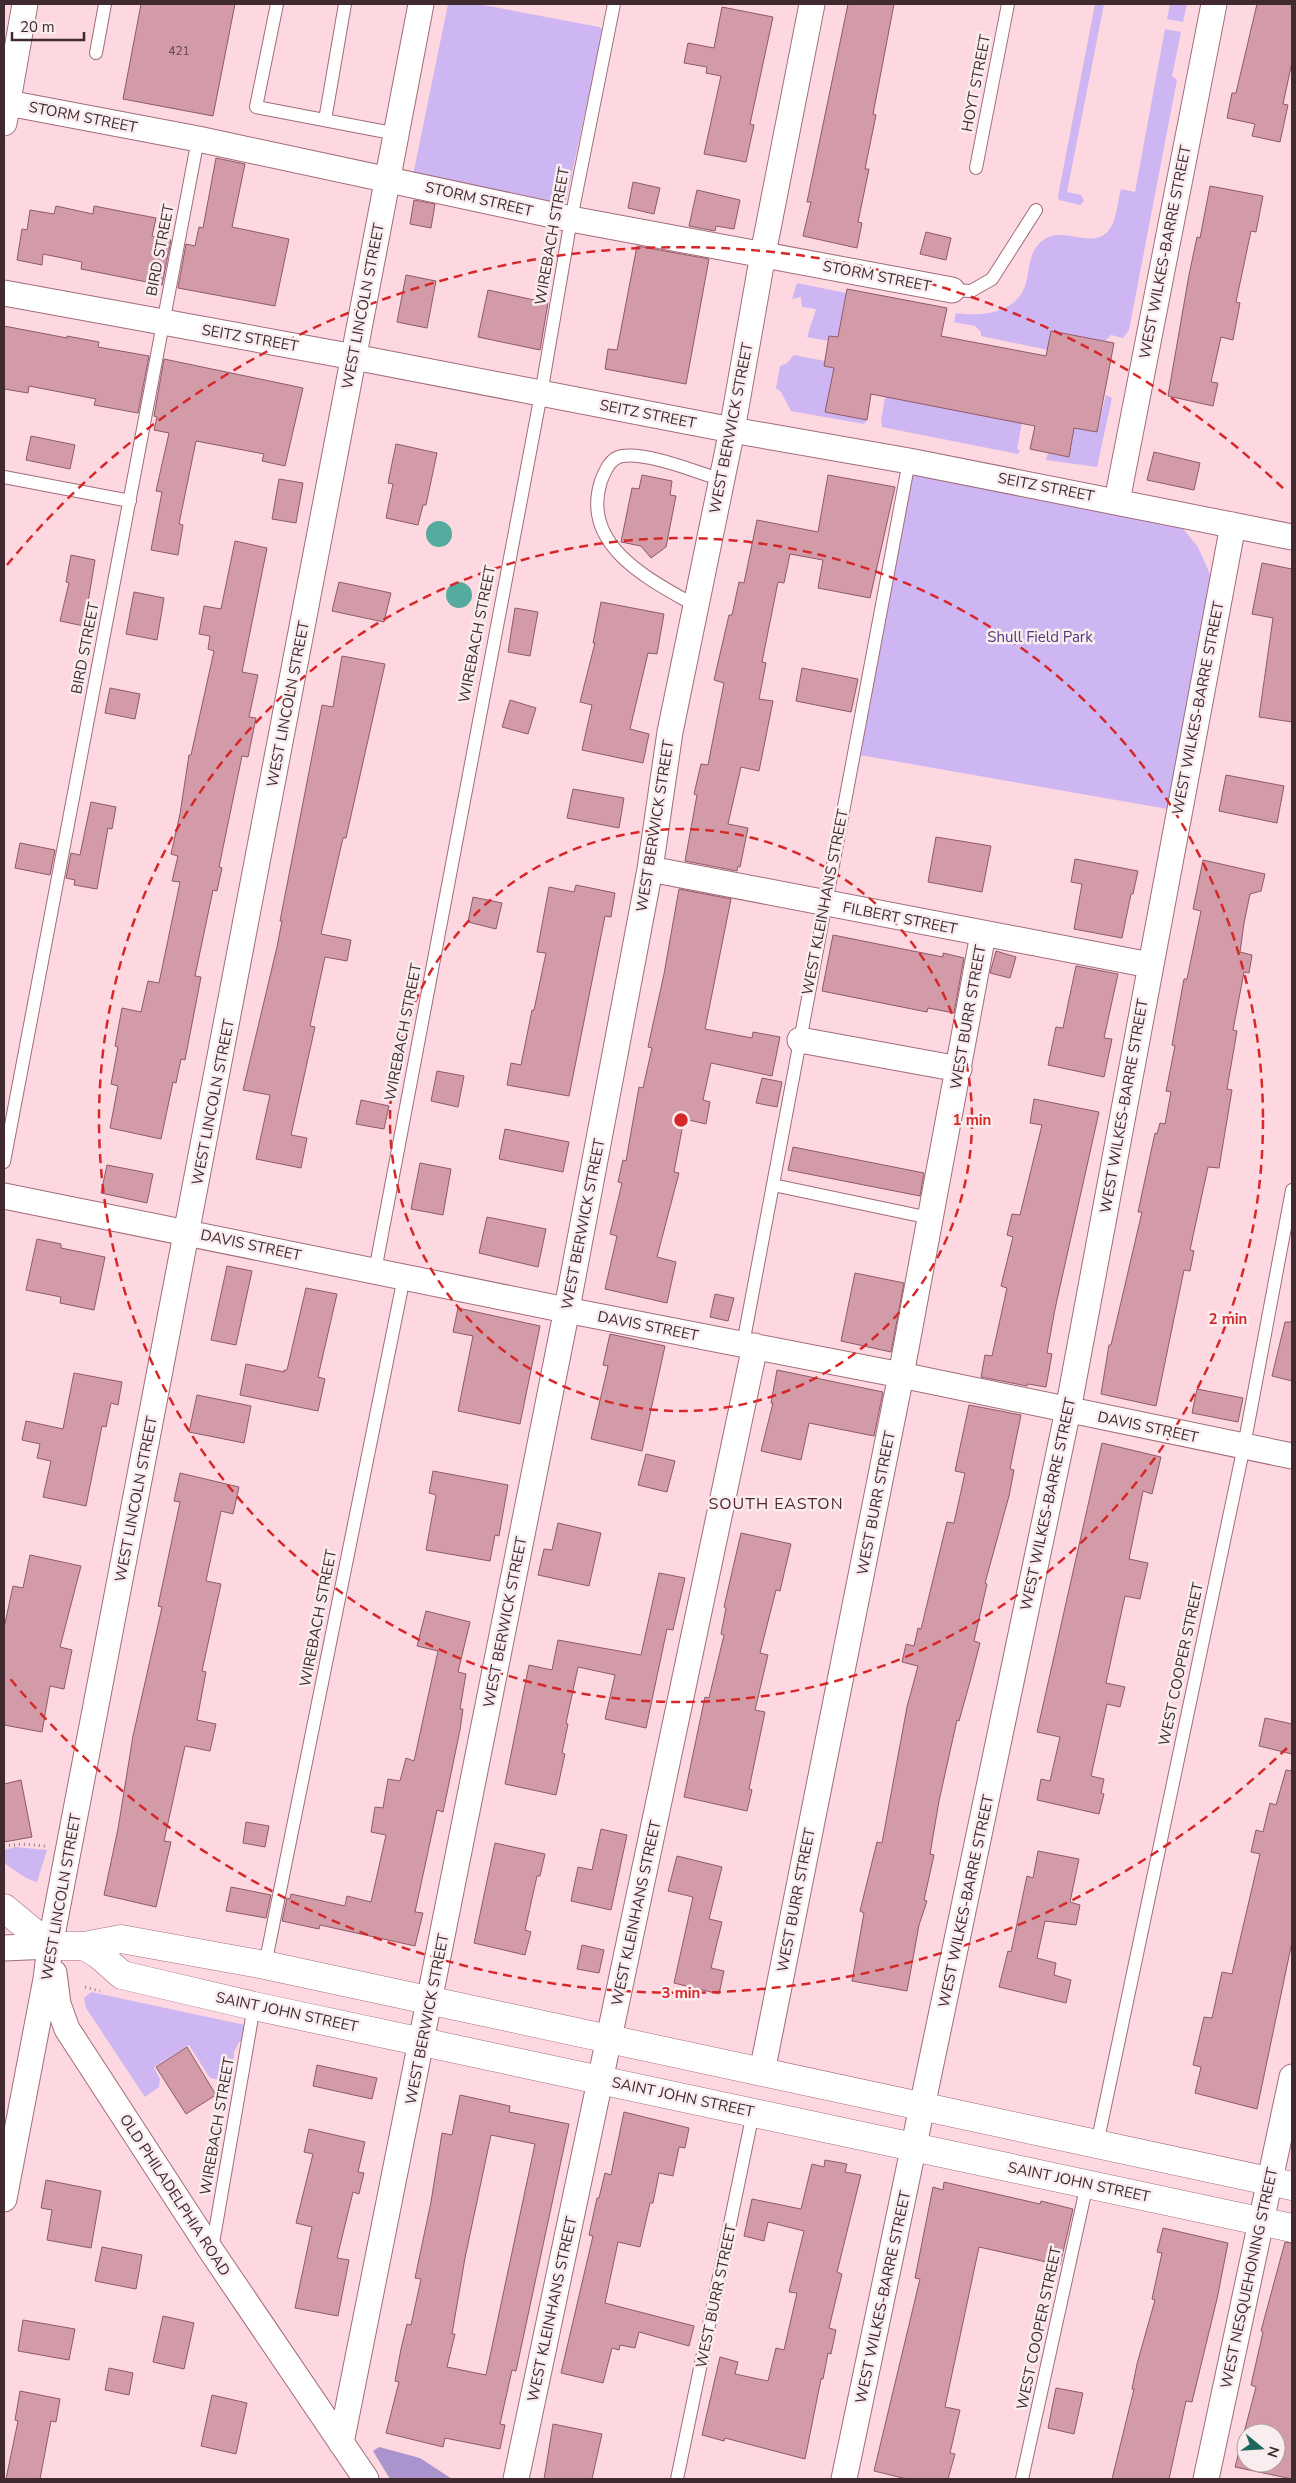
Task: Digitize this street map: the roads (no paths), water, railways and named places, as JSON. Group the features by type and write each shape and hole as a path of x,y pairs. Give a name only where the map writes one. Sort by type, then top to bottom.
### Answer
{"main road":[{"path":"4,1908 50,1946 84,1946 121,1939 265,1965 1281,2184"},
{"name":"SAINT JOHN STREET","path":"84,1946 98,1954 122,1975 254,2006 1292,2228"}],"street":[{"path":"6,113 26,4"},
{"name":"WEST LINCOLN STREET","path":"4,2200 46,1979 50,1946 422,4"},
{"name":"WEST BERWICK STREET","path":"341,2443 566,1310 650,869 670,732 732,430 763,254 812,4"},
{"name":"WEST WILKES-BARRE STREET","path":"1117,501 1214,4"},
{"name":"STORM STREET","path":"6,113 198,139 388,178 571,219 952,290"},
{"name":"SEITZ STREET","path":"4,293 354,356 541,394 909,461 1292,537"},
{"name":"WEST WILKES-BARRE STREET","path":"844,2479 924,2106 1068,1410 1150,965 1234,526"},
{"name":"FILBERT STREET","path":"650,869 1150,965"},
{"name":"WEST BURR STREET","path":"762,2072 901,1375 983,934"},
{"path":"800,1040 959,1070"},
{"name":"DAVIS STREET","path":"4,1196 566,1310 901,1375 1292,1456"},
{"name":"WEST KLEINHANS STREET","path":"516,2479 610,2039 749,1345"},
{"path":"4,1948 50,1946"},
{"name":"OLD PHILADELPHIA ROAD","path":"50,1946 58,2004 67,2029 212,2252 366,2479"},
{"name":"WEST NESQUEHONING STREET","path":"1206,2479 1260,2221 1281,2184 1292,2077"}],"lane":[{"path":"96,53 105,4"},
{"path":"277,4 256,106 397,134"},
{"path":"325,120 345,4"},
{"name":"WIREBACH STREET","path":"375,1271 541,394 571,219 614,4"},
{"name":"HOYT STREET","path":"976,168 1008,4"},
{"name":"BIRD STREET","path":"4,1162 198,139"},
{"path":"952,290 971,291 992,279 1036,210"},
{"path":"696,606 634,568 614,549 600,525 598,492 606,468 620,456 642,457 722,480"},
{"name":"WEST KLEINHANS STREET","path":"749,1345 773,1185 909,461"},
{"path":"4,477 130,501"},
{"path":"773,1185 930,1218"},
{"name":"WEST COOPER STREET","path":"1096,2144 1244,1446 1292,1190"},
{"name":"WIREBACH STREET","path":"265,1965 404,1277"},
{"name":"WIREBACH STREET","path":"212,2252 254,2006"},
{"name":"WEST BURR STREET","path":"677,2479 754,2112"},
{"name":"WEST COOPER STREET","path":"1022,2479 1087,2184"}],"district":[{"name":"SOUTH EASTON","path":"776,1504"}],"park label":[{"name":"Shull Field Park","path":"1040,637"}]}
